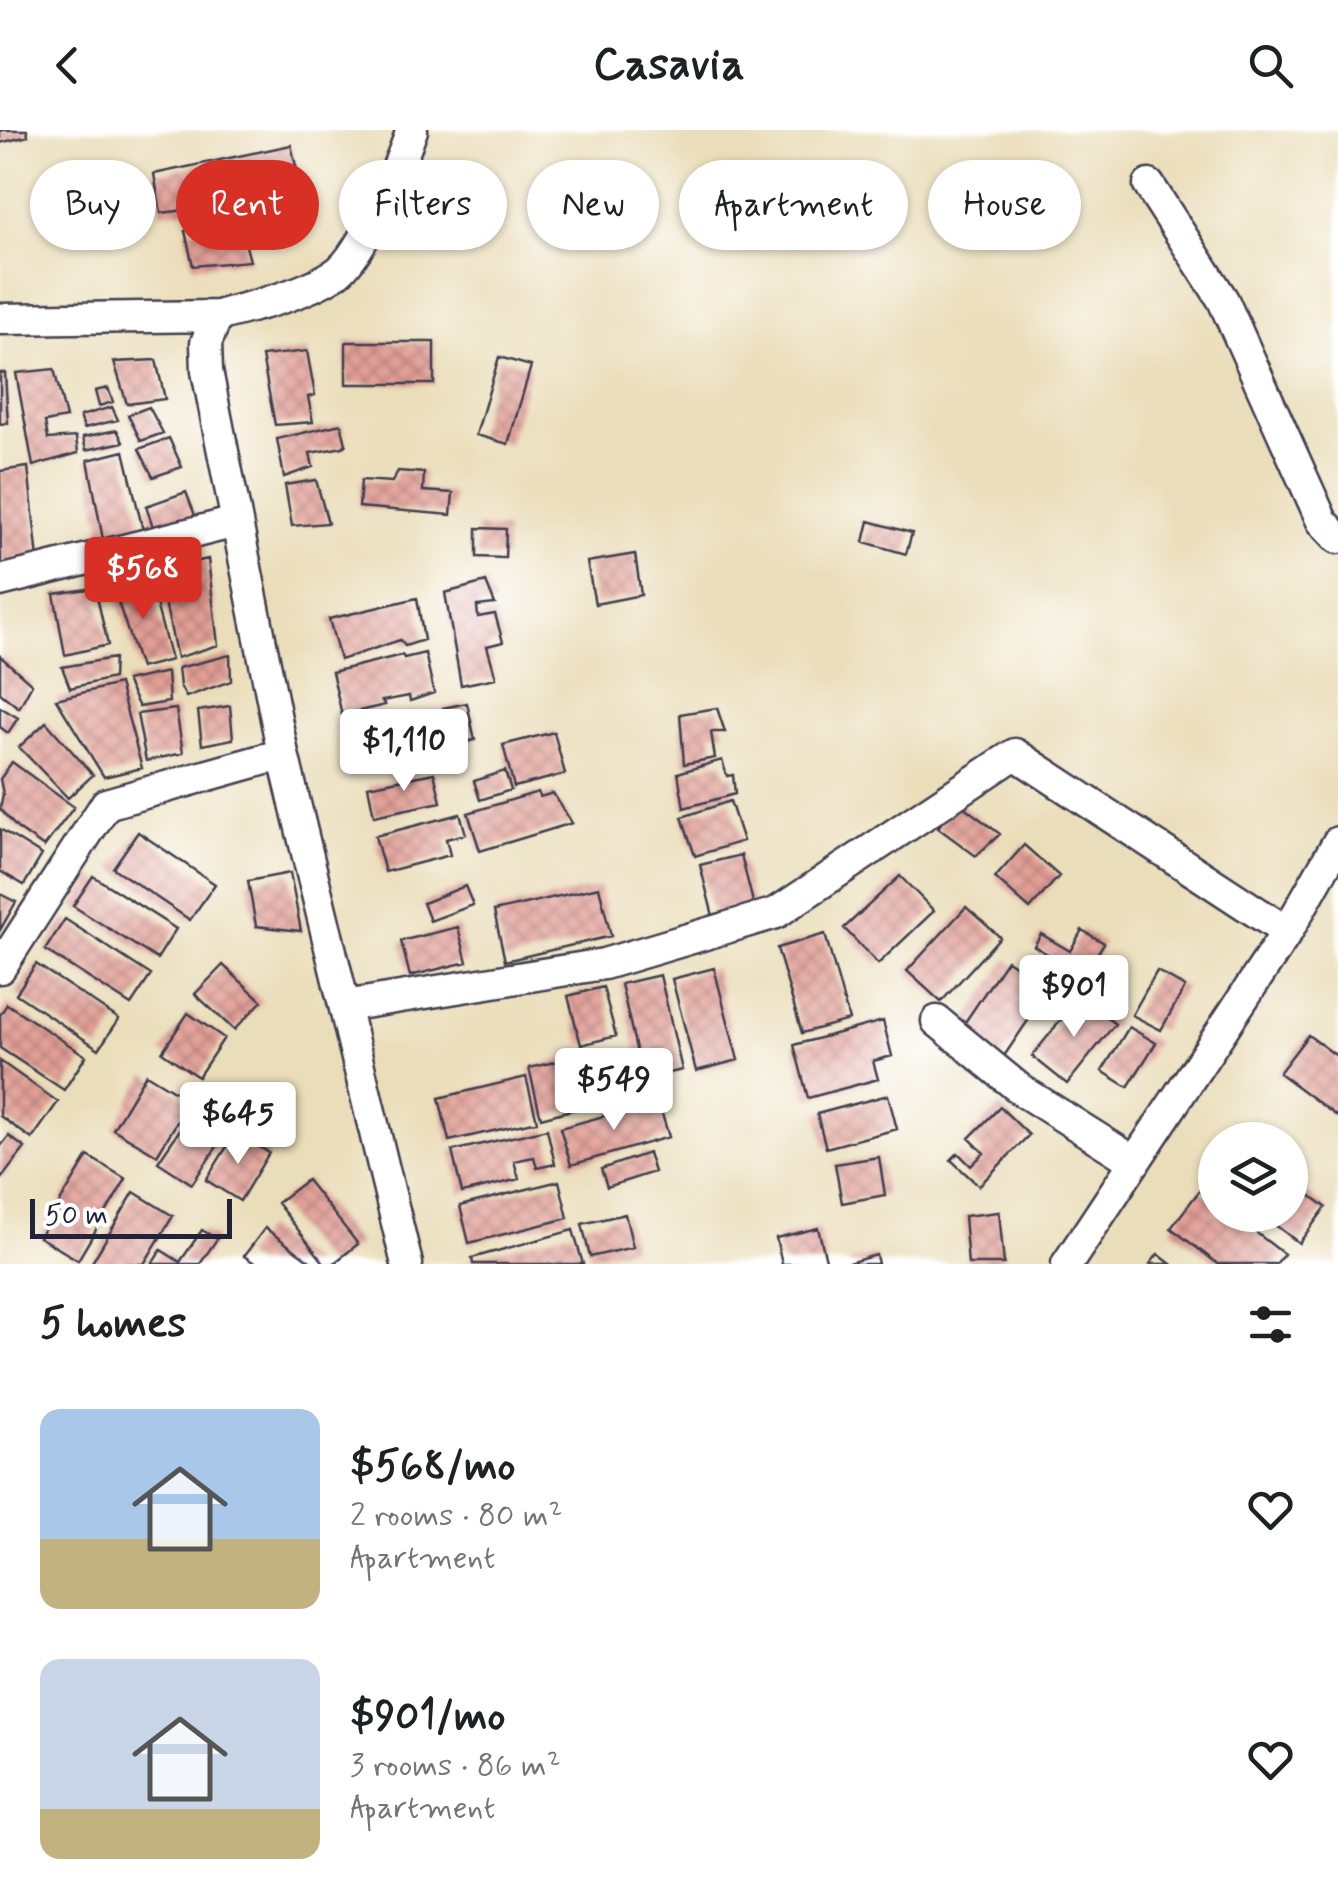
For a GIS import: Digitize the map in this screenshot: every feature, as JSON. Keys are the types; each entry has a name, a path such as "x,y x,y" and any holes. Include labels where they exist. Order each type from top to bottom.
{"street":[{"path":"0,319 217,316 282,299 339,272 398,173 412,130"},
{"path":"1148,185 1222,300 1322,521 1338,538"},
{"path":"217,316 206,343 206,371 283,754 403,1262"},
{"path":"0,581 236,522"},
{"path":"0,968 106,804 283,754"},
{"path":"345,1006 604,964 776,913 1015,754 1287,932"},
{"path":"1067,1264 1287,932 1338,842"},
{"path":"937,1022 1021,1090 1135,1162"}],"building":[{"path":"0,130 27,130 28,136 0,143"},
{"path":"291,145 295,160 220,160"},
{"path":"176,169 176,211 161,213 156,174"},
{"path":"189,250 247,250 250,261 193,266"},
{"path":"346,342 434,342 434,384 346,384"},
{"path":"307,351 315,395 308,397 313,422 275,425 262,356"},
{"path":"499,357 531,366 508,444 476,435"},
{"path":"156,360 165,399 127,404 114,362"},
{"path":"54,369 66,418 45,422 48,439 76,437 78,453 33,466 16,373"},
{"path":"0,373 5,373 8,423 0,424"},
{"path":"108,388 113,402 99,406 95,391"},
{"path":"112,407 118,420 84,428 80,416"},
{"path":"149,407 163,433 141,441 128,415"},
{"path":"341,424 346,444 343,447 310,453 313,467 284,477 277,439"},
{"path":"117,430 123,442 86,450 83,437"},
{"path":"169,438 182,467 153,477 139,449"},
{"path":"124,451 145,539 104,545 88,460"},
{"path":"28,467 38,559 1,565 0,471"},
{"path":"398,471 424,473 423,491 453,493 451,515 359,507 361,480 392,482"},
{"path":"316,480 328,523 292,526 285,485"},
{"path":"186,492 198,523 155,533 146,506"},
{"path":"869,521 912,533 906,554 864,542"},
{"path":"477,528 506,529 505,558 477,557"},
{"path":"635,554 641,595 595,604 587,562"},
{"path":"208,559 218,645 177,658 158,570"},
{"path":"149,577 171,660 140,668 113,587"},
{"path":"486,582 495,604 477,606 478,617 495,614 503,642 487,646 496,678 461,685 445,593"},
{"path":"95,588 108,645 65,655 54,594"},
{"path":"417,598 424,640 405,646 400,640 340,660 329,619"},
{"path":"425,653 434,693 410,701 409,696 382,701 385,705 342,715 332,672"},
{"path":"230,655 231,681 186,697 178,668"},
{"path":"0,656 32,684 19,708 0,693"},
{"path":"114,658 113,678 70,688 62,667"},
{"path":"167,672 169,702 139,707 126,681"},
{"path":"119,684 142,768 104,777 56,699"},
{"path":"467,703 475,740 451,745 443,708"},
{"path":"230,706 233,739 202,745 198,711"},
{"path":"0,707 18,718 8,733 0,727"},
{"path":"717,708 725,732 711,732 715,758 684,764 680,714"},
{"path":"176,709 183,753 146,761 137,714"},
{"path":"427,717 433,759 411,762 405,720"},
{"path":"46,722 93,775 68,798 19,747"},
{"path":"554,732 565,774 514,787 503,745"},
{"path":"722,760 727,776 733,775 735,794 684,808 678,773"},
{"path":"12,762 74,807 44,847 17,828 0,809 0,779"},
{"path":"505,771 511,790 480,800 474,781"},
{"path":"434,773 441,802 374,816 368,786"},
{"path":"538,792 540,797 553,793 572,823 480,851 468,813"},
{"path":"955,800 1000,834 976,856 938,828"},
{"path":"730,801 743,841 695,856 682,817"},
{"path":"460,814 466,834 446,839 450,855 385,872 375,836"},
{"path":"0,829 42,855 24,885 0,871"},
{"path":"138,832 215,884 190,920 113,868"},
{"path":"1024,845 1059,876 1030,909 995,878"},
{"path":"741,855 754,906 713,916 700,865"},
{"path":"290,873 301,931 256,926 248,881"},
{"path":"93,876 176,929 157,959 73,906"},
{"path":"900,876 934,911 878,964 844,928"},
{"path":"465,886 473,905 430,921 423,903"},
{"path":"599,887 611,936 505,961 494,911"},
{"path":"0,894 16,902 0,930"},
{"path":"966,907 1000,937 941,1002 907,971"},
{"path":"65,919 151,975 131,1005 45,950"},
{"path":"458,927 467,962 410,976 401,941"},
{"path":"1082,930 1104,943 1084,976 1034,946 1041,934 1070,951"},
{"path":"825,934 849,1020 802,1033 777,948"},
{"path":"1007,960 1050,988 1000,1062 957,1034"},
{"path":"36,964 119,1019 99,1049 16,994"},
{"path":"223,965 262,1001 234,1030 195,994"},
{"path":"714,968 738,1060 696,1071 672,979"},
{"path":"1157,971 1185,987 1161,1030 1132,1015"},
{"path":"660,975 682,1070 643,1079 621,984"},
{"path":"603,987 616,1036 581,1045 568,996"},
{"path":"1080,996 1115,1024 1067,1084 1032,1056"},
{"path":"7,1004 86,1056 64,1090 0,1048 0,1015"},
{"path":"188,1013 224,1038 198,1077 162,1052"},
{"path":"883,1021 892,1056 873,1061 878,1079 808,1098 794,1045"},
{"path":"1129,1027 1156,1043 1128,1087 1102,1071"},
{"path":"1308,1035 1338,1057 1338,1117 1279,1073"},
{"path":"601,1051 610,1088 573,1098 575,1109 541,1118 529,1068"},
{"path":"0,1061 58,1102 32,1139 0,1116"},
{"path":"146,1074 190,1101 157,1155 113,1129"},
{"path":"526,1077 537,1121 449,1141 439,1098"},
{"path":"888,1095 897,1129 826,1148 817,1114"},
{"path":"658,1101 669,1137 571,1165 560,1128"},
{"path":"196,1106 229,1128 192,1184 158,1162"},
{"path":"1000,1107 1029,1135 979,1186 951,1160 958,1153 971,1166 984,1153 969,1138"},
{"path":"547,1129 555,1164 537,1168 534,1157 514,1161 519,1179 462,1193 452,1151"},
{"path":"236,1132 269,1153 240,1201 206,1180"},
{"path":"9,1136 25,1148 0,1180 0,1147"},
{"path":"648,1153 654,1172 607,1187 601,1169"},
{"path":"88,1156 126,1179 78,1260 39,1237"},
{"path":"879,1157 885,1195 842,1203 835,1164"},
{"path":"307,1180 358,1244 333,1264 325,1264 277,1203"},
{"path":"559,1181 568,1218 469,1243 460,1206"},
{"path":"134,1192 173,1216 144,1264 91,1264"},
{"path":"1198,1193 1198,1232 1255,1232 1284,1254 1276,1264 1218,1264 1171,1228"},
{"path":"1308,1194 1326,1207 1308,1231"},
{"path":"999,1212 1004,1264 968,1264 964,1216"},
{"path":"625,1214 633,1247 590,1257 582,1224"},
{"path":"265,1228 314,1264 256,1264 244,1256"},
{"path":"818,1228 827,1264 782,1264 776,1238"},
{"path":"202,1230 217,1239 200,1264 152,1264 161,1250 180,1262"},
{"path":"573,1230 583,1264 473,1264 472,1258"},
{"path":"1284,1232 1307,1232 1299,1243"},
{"path":"1158,1254 1171,1264 1150,1264"},
{"path":"876,1255 878,1264 848,1264 848,1263"}]}
